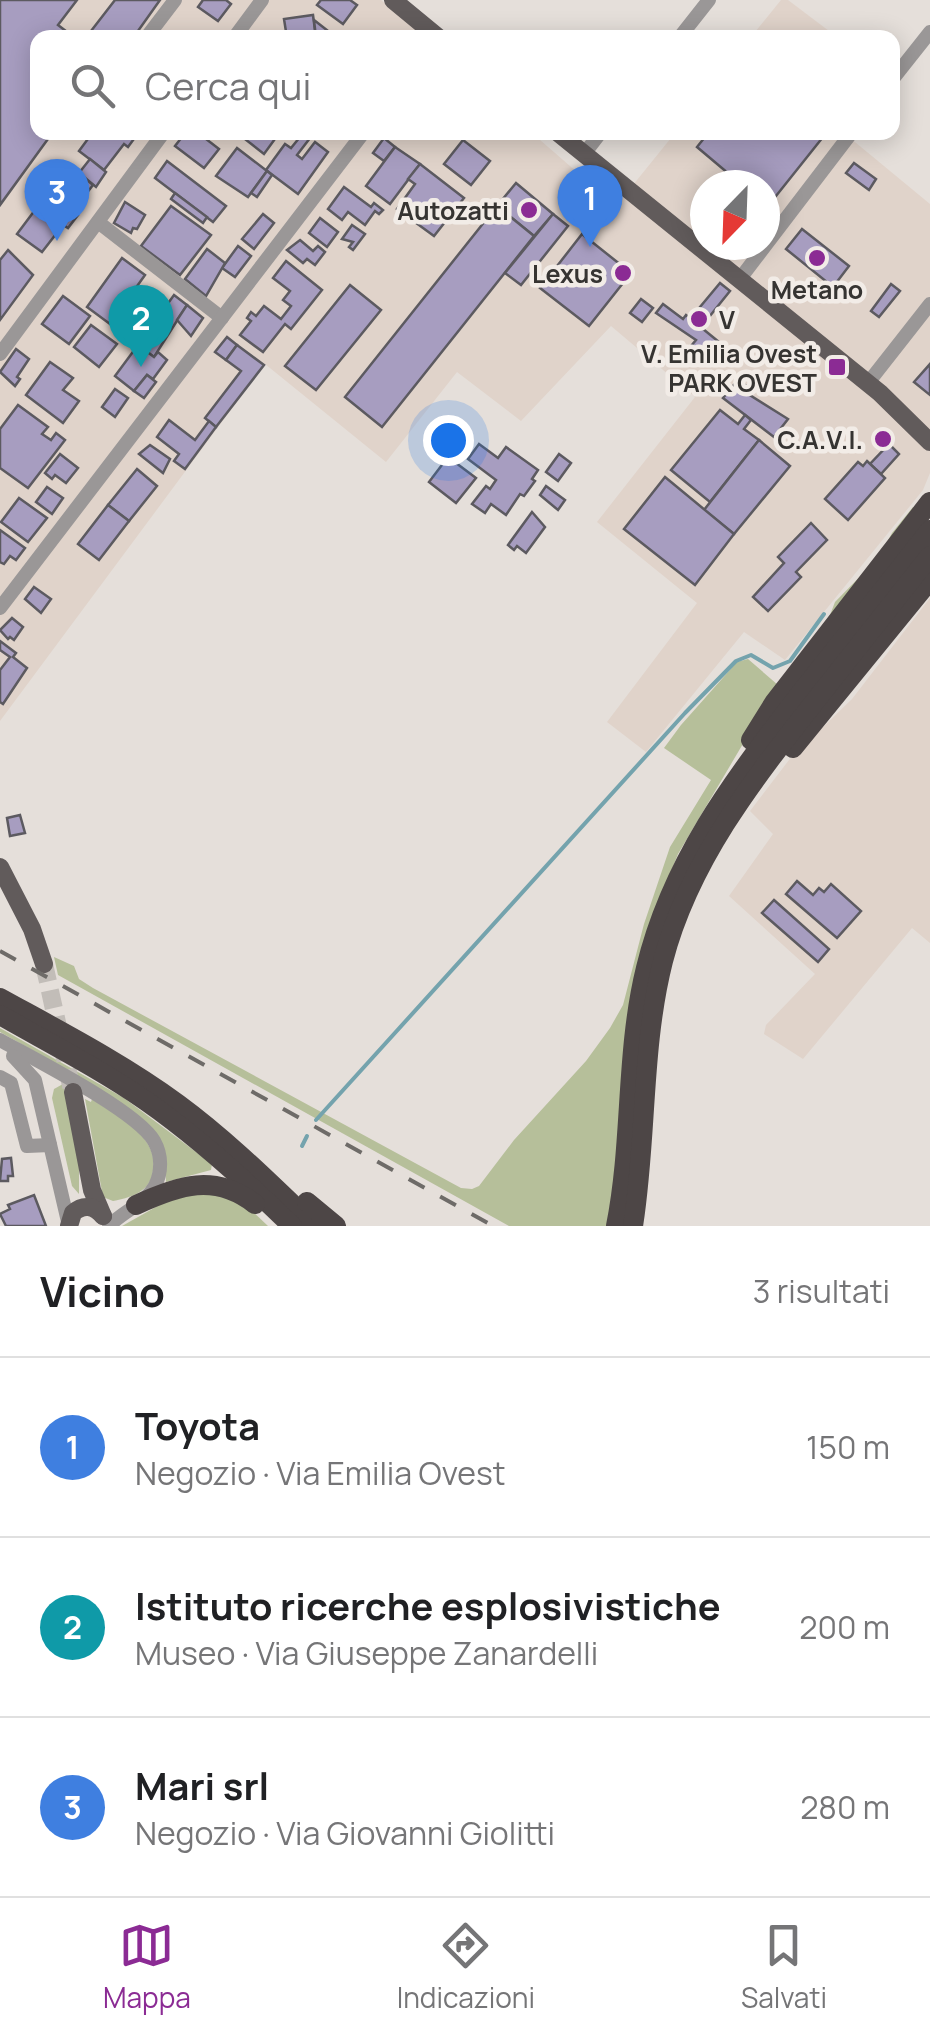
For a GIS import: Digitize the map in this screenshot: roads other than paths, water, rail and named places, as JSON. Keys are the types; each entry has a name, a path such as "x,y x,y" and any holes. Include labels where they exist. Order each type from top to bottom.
{"highway":[{"path":"616,1226 640,996 653,941 693,833 764,718 930,502"},
{"path":"676,879 734,782 930,530"},
{"path":"633,1226 653,1009 680,908 705,856 747,790 930,556"},
{"path":"680,908 752,794 816,724 930,580"},
{"path":"0,998 142,1079 270,1172 336,1226"},
{"path":"0,1016 105,1074 164,1114 220,1159 292,1226"},
{"path":"227,1143 315,1226"},
{"path":"136,1205 178,1187 212,1184 242,1194 280,1226"}],"main road":[{"path":"392,0 429,30"},
{"path":"566,140 874,388 930,427"},
{"path":"874,388 930,442"},
{"path":"0,866 32,929 44,964"},
{"path":"71,1085 93,1194 106,1223"},
{"path":"71,1221 84,1196 88,1167"},
{"path":"71,1221 91,1206 106,1223"}],"street":[{"path":"152,30 175,0"},
{"path":"240,30 262,0"},
{"path":"685,30 709,0"},
{"path":"900,70 930,32"},
{"path":"0,354 158,140"},
{"path":"0,608 358,140"},
{"path":"584,154 595,140"},
{"path":"739,280 846,140"},
{"path":"98,222 222,318"},
{"path":"874,388 888,357 929,306"},
{"path":"0,1044 132,1119 154,1141 160,1158 158,1176 148,1195 106,1223"},
{"path":"0,1044 35,1080 71,1221"},
{"path":"0,1076 11,1083 27,1146 50,1145"},
{"path":"55,1167 47,1092 57,1079 71,1085"}],"waterway":[{"path":"316,1120 736,661 751,655 773,668 790,661 824,614"},
{"path":"302,1146 307,1136"}],"tunnel":[{"path":"44,964 72,1090"}],"railway":[{"path":"0,951 493,1226"}],"place":[{"name":"Autozatti","path":"529,210"},
{"name":"Mari srl","path":"57,241"},
{"name":"Toyota","path":"590,247"},
{"name":"Metano","path":"817,258"},
{"name":"Lexus","path":"623,273"},
{"name":"V","path":"699,319"},
{"name":"Istituto ricerche esplosivistiche","path":"141,367"},
{"name":"V. Emilia Ovest PARK OVEST","path":"837,367"},
{"name":"C.A.V.I.","path":"883,439"}]}
